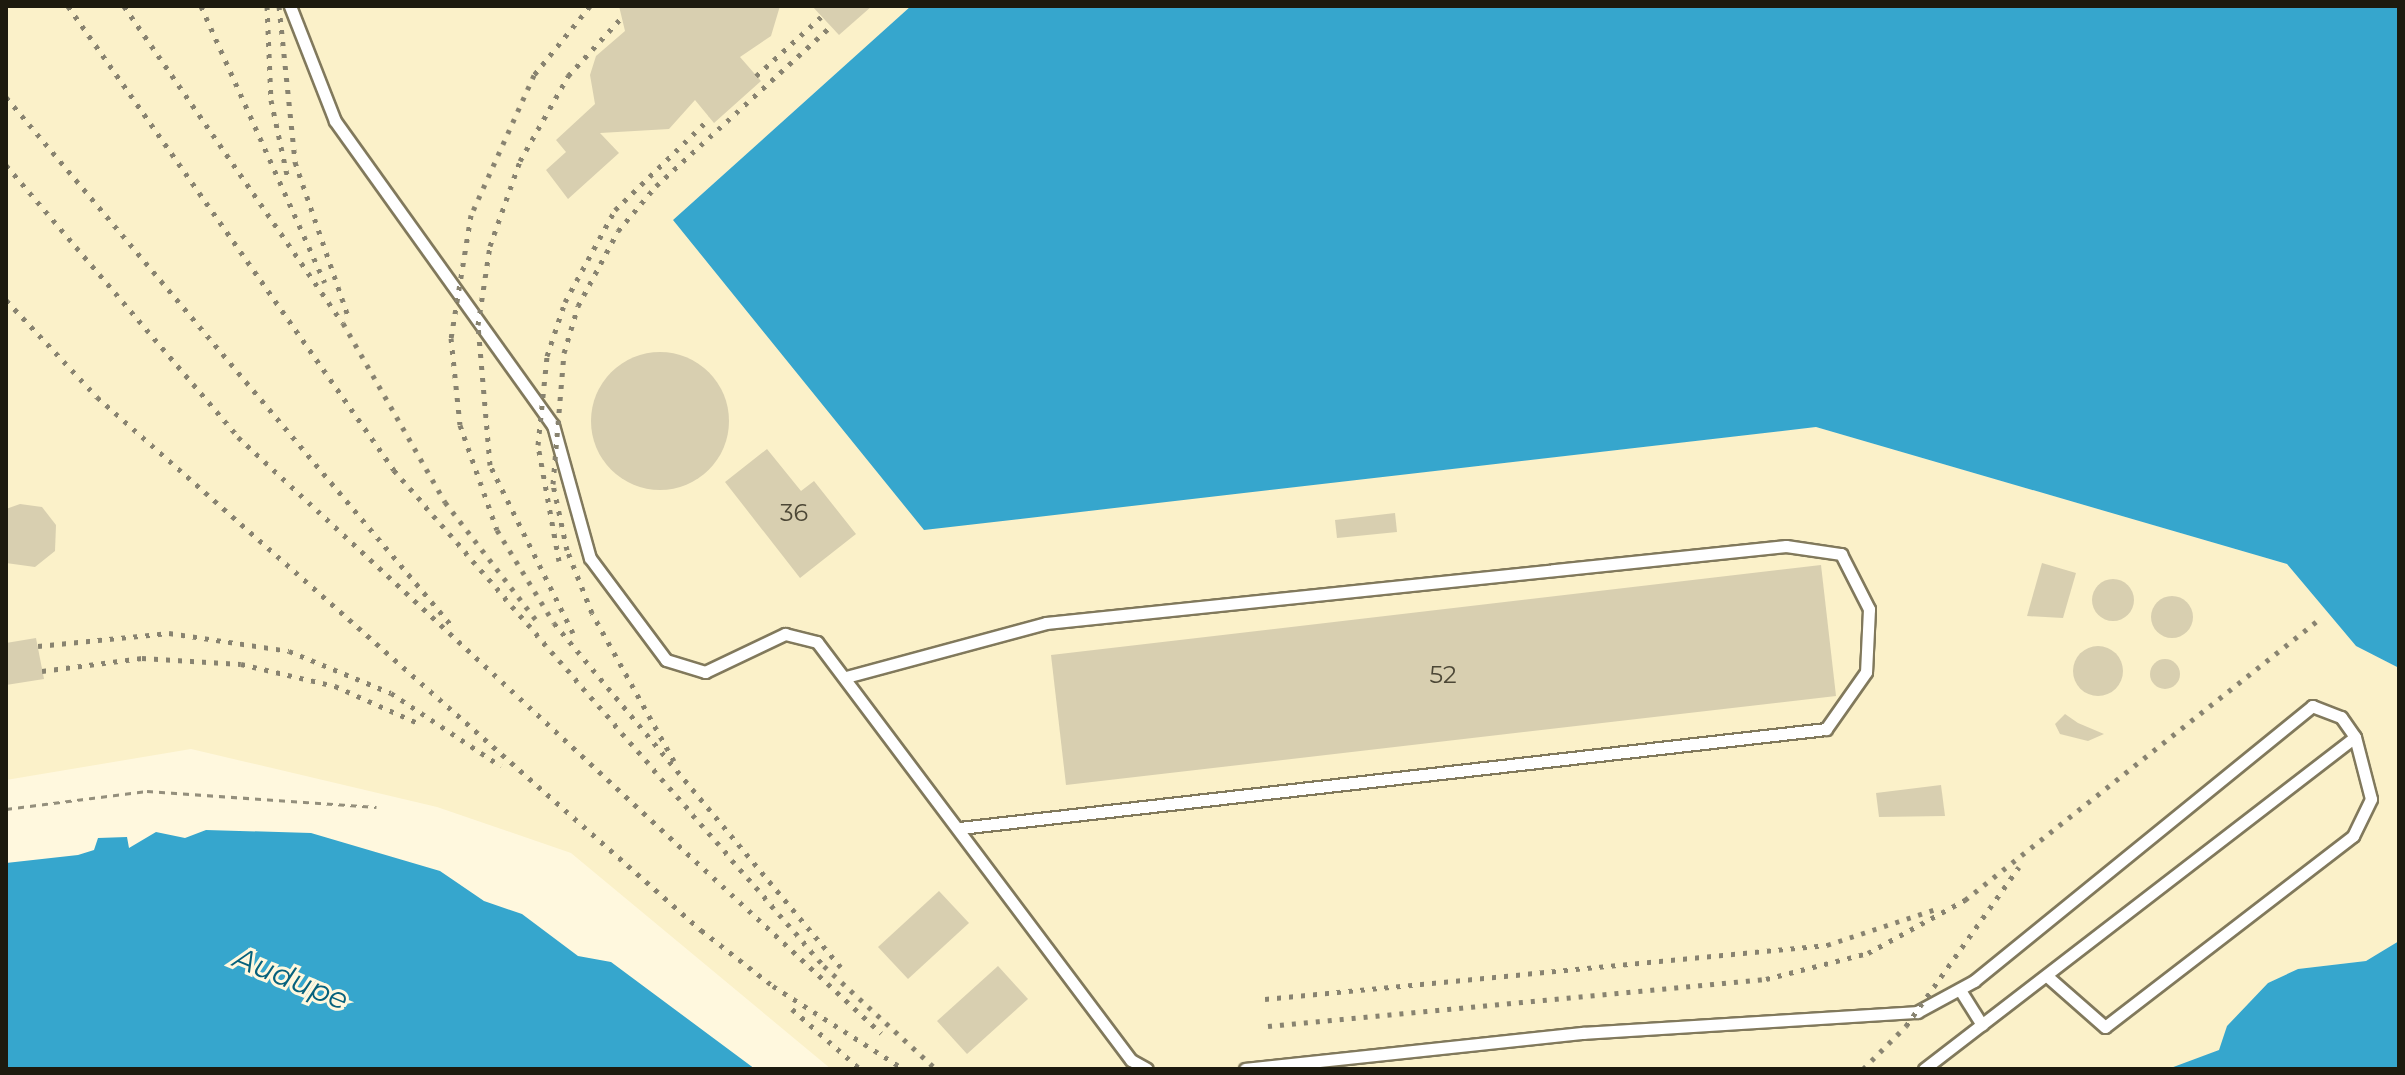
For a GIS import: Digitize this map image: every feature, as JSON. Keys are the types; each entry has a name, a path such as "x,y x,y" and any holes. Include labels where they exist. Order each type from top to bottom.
{"lane":[{"path":"290,6 335,121 553,425 590,558 666,660 705,672 785,634 817,642 960,828 1131,1060 1147,1069"},
{"path":"846,677 1046,623 1786,546 1841,554 1869,609 1866,672 1826,729 960,828"},
{"path":"1245,1069 1569,1034 1917,1012 1960,990 2312,706 2341,717 2355,737 2371,799 2353,836 2105,1027 2048,977"},
{"path":"1924,1069 2048,977 2355,737"},
{"path":"1960,990 1982,1025"}],"path":[{"path":"6,809 147,791 376,807"}],"shaded area":[{"path":"6,6 911,6 673,220 1231,494 1816,427 2287,564 2356,646 2399,668 2399,941 2366,961 2298,969 2268,983 2227,1026 2220,1050 2168,1069 831,1069 571,853 437,807 191,749 6,780"}],"water":[{"path":"911,6 2399,6 2399,668 2356,646 2287,564 1816,427 924,530 673,220"},
{"name":"Audupe","path":"206,830 311,833 440,871 484,901 522,914 578,956 611,962 755,1069 6,1069 6,863 78,855 94,850 98,838 127,837 129,848 156,832 185,838"},
{"path":"2399,941 2399,1069 2168,1069 2219,1050 2227,1026 2268,983 2298,969 2366,961"}],"building":[{"path":"619,6 780,6 771,36 740,57 761,81 714,123 695,100 669,129 600,133 619,153 568,199 546,170 566,152 556,140 595,104 590,75 596,56 625,31"},
{"path":"812,6 872,6 839,35"},
{"path":"660,352 687,357 709,372 724,394 729,421 724,448 709,470 687,485 660,490 633,485 611,470 596,448 591,421 596,394 611,372 633,357"},
{"path":"767,449 801,491 814,481 856,534 800,578 725,482"},
{"path":"20,504 42,507 56,525 55,551 35,567 6,563 6,509"},
{"path":"1395,513 1397,532 1337,538 1335,520"},
{"path":"2042,563 2076,573 2063,618 2027,616"},
{"path":"1821,565 1836,696 1066,785 1051,655"},
{"path":"2113,579 2128,585 2134,600 2128,615 2113,621 2098,615 2092,600 2098,585"},
{"path":"2172,596 2187,602 2193,617 2187,632 2172,638 2157,632 2151,617 2157,602"},
{"path":"36,638 44,679 6,685 6,643"},
{"path":"2098,646 2116,653 2123,671 2116,689 2098,696 2080,689 2073,671 2080,653"},
{"path":"2165,659 2176,663 2180,674 2176,685 2165,689 2154,685 2150,674 2154,663"},
{"path":"2065,714 2104,734 2088,741 2060,734 2055,724"},
{"path":"1941,785 1945,816 1879,817 1876,793"},
{"path":"939,891 969,923 908,979 878,947"},
{"path":"998,966 1028,999 967,1054 937,1021"}],"railway":[{"path":"68,6 394,470 824,966 936,1069"},
{"path":"124,6 343,323 445,502 537,621"},
{"path":"201,6 325,283"},
{"path":"267,6 271,100 288,179"},
{"path":"279,6 295,162 349,319"},
{"path":"590,6 534,75 471,215 451,338 460,425 497,530 554,623 841,967"},
{"path":"756,76 822,16"},
{"path":"573,633 490,465 478,325 490,246 520,161 568,76 622,17"},
{"path":"674,761 592,613 567,550 553,484 564,353 578,306 618,231 656,186 831,26"},
{"path":"6,97 452,626"},
{"path":"559,561 538,445 547,356 565,302 615,210 710,118"},
{"path":"6,165 238,437 881,1033"},
{"path":"6,300 97,397 701,930 773,986 904,1069"},
{"path":"1268,1026 1766,979 1868,953 1965,900 2319,619"},
{"path":"38,646 169,633 289,651 391,693 501,766"},
{"path":"42,671 142,658 241,664 335,686 422,725"},
{"path":"1863,1069 1906,1026 2019,867"},
{"path":"1265,999 1827,945 1933,910"},
{"path":"792,1009 860,1069"}]}
